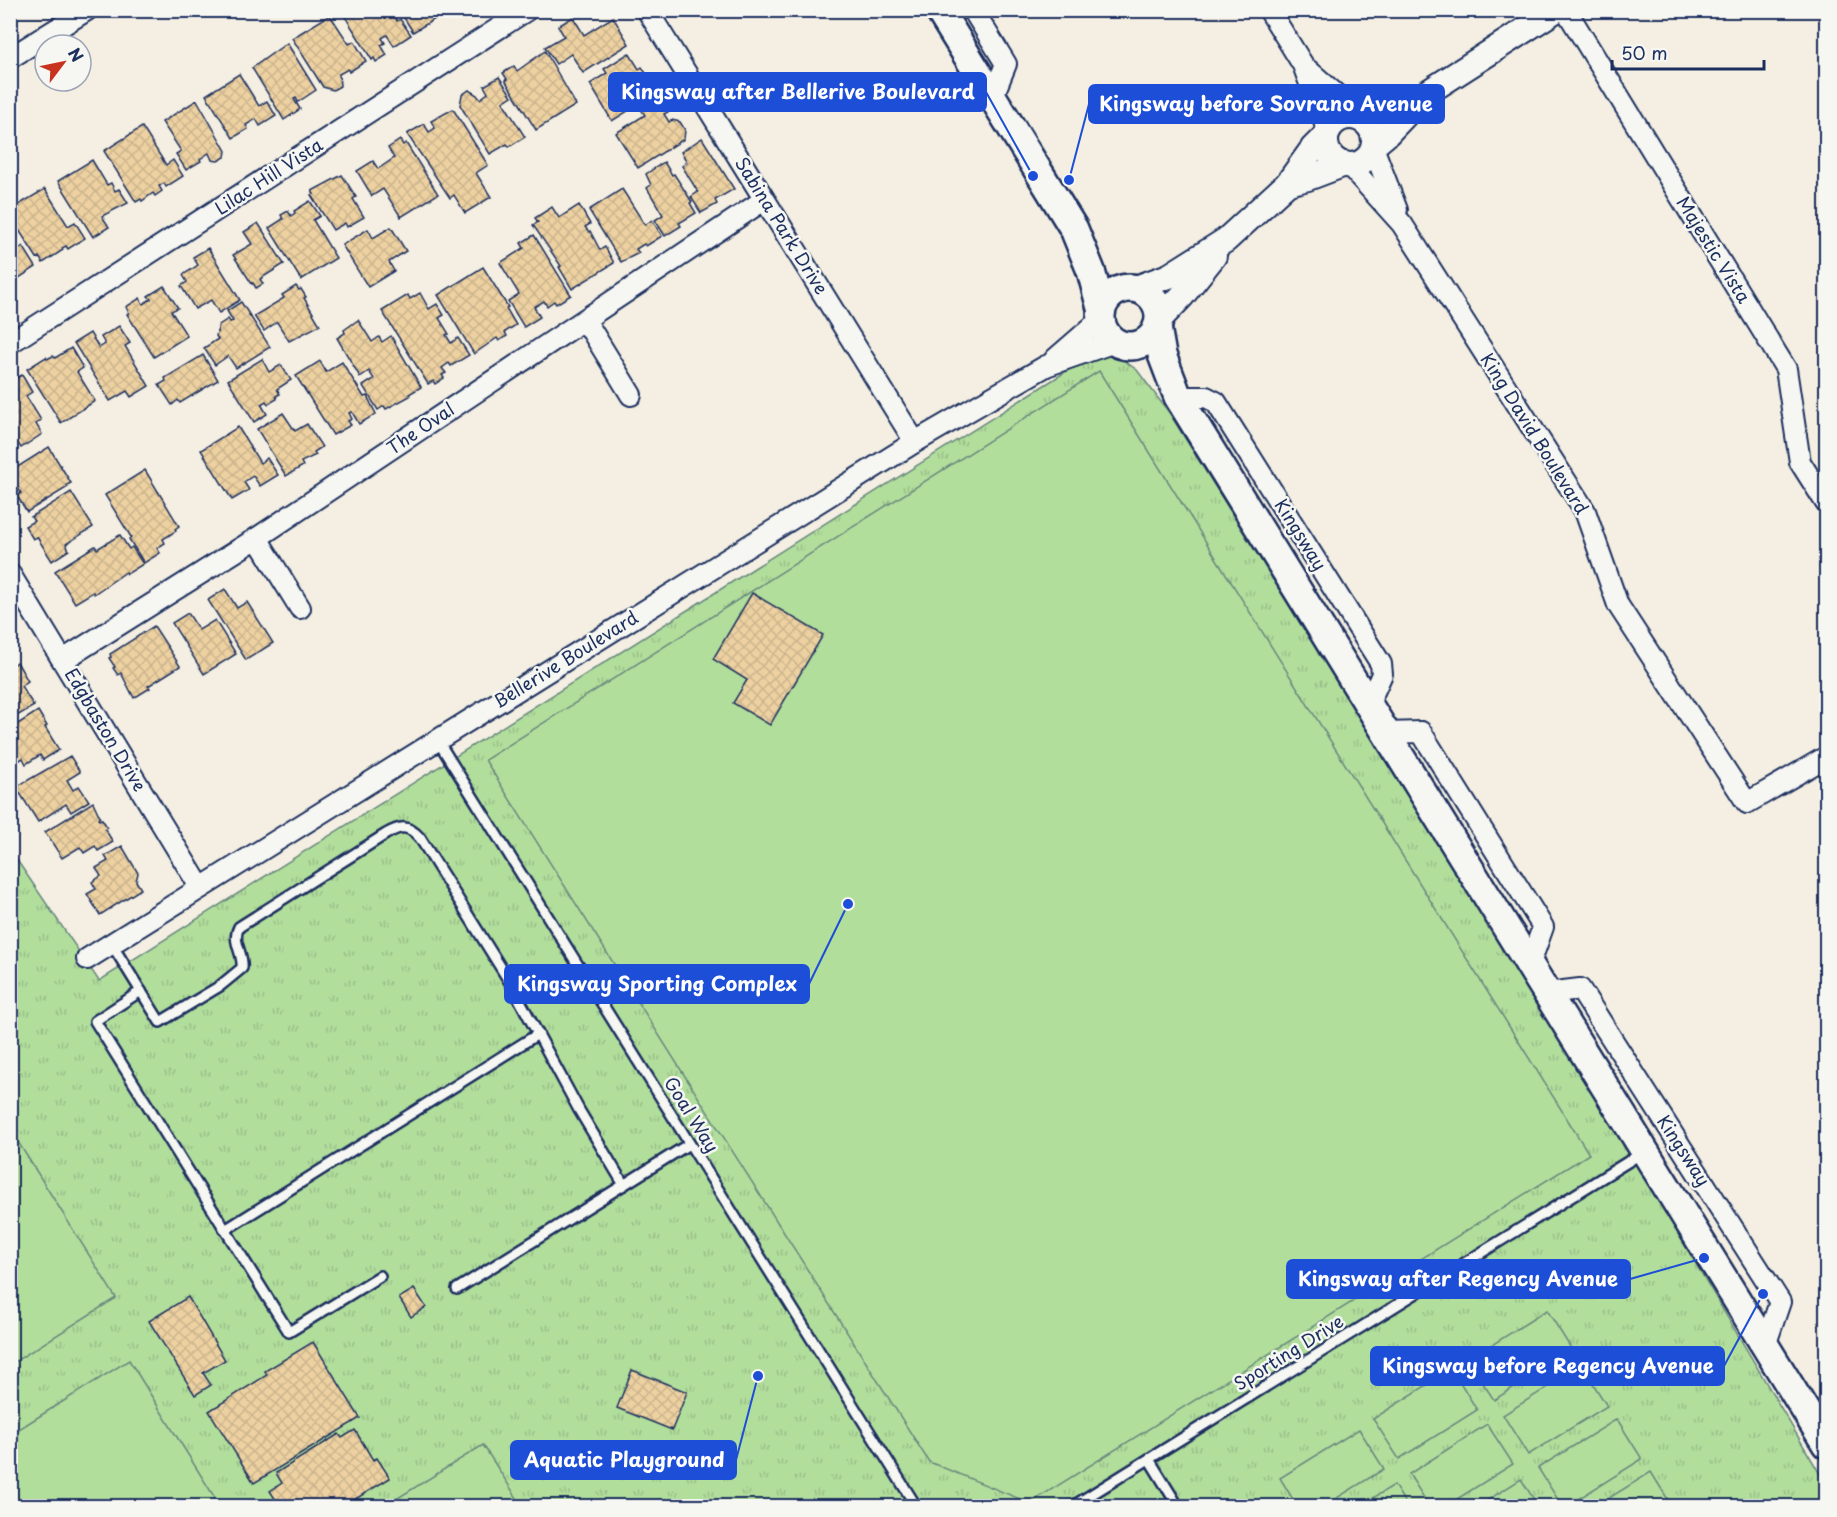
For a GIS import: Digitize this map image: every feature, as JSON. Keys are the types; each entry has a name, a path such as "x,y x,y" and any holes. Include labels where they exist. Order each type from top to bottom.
{"main road":[{"name":"Kingsway","path":"939,10 1074,229 1091,271 1105,333 1176,393"},
{"name":"Kingsway","path":"1074,229 1133,288 1144,291 1156,303 1162,355 1176,393 1827,1444"},
{"path":"1101,314 1109,296 1115,291 1133,288"},
{"path":"1119,344 1143,343 1149,339 1158,323"}],"street":[{"path":"10,58 87,10"},
{"name":"Lilac Hill Vista","path":"10,343 527,10"},
{"name":"Sabina Park Drive","path":"647,10 915,442"},
{"path":"973,10 1006,64 993,96"},
{"path":"1269,10 1303,65 1328,133 1327,146 1330,153 1338,161 1346,164"},
{"path":"1158,323 1226,240 1288,183 1333,124 1341,118 1360,119 1425,94 1556,10"},
{"name":"Majestic Vista","path":"1566,10 1786,369 1800,462 1827,502"},
{"path":"1303,65 1368,124 1374,146"},
{"path":"1288,183 1364,160 1374,146 1425,94"},
{"name":"King David Boulevard","path":"1374,146 1402,224"},
{"name":"King David Boulevard","path":"1346,164 1402,224 1585,512 1618,605 1747,803 1827,757"},
{"name":"The Oval","path":"63,660 257,538 764,200"},
{"path":"1133,288 1169,276 1226,240"},
{"name":"Bellerive Boulevard","path":"1047,366 1101,314"},
{"path":"585,320 631,395"},
{"name":"Bellerive Boulevard","path":"87,959 915,442 1047,366 1119,344"},
{"path":"257,538 300,608"},
{"name":"Edgbaston Drive","path":"10,574 200,887"},
{"name":"Kingsway","path":"1547,993 1580,989 1780,1302 1765,1346"}],"lane":[{"name":"Goal Way","path":"438,741 916,1506"},
{"path":"111,943 160,1022 219,986 242,968 243,959 237,947 235,935 239,927 386,834 397,828 406,827 413,830 511,984 579,1110 624,1185"},
{"path":"141,991 95,1021 289,1332 380,1276"},
{"path":"225,1230 538,1034"},
{"path":"457,1289 689,1144"},
{"name":"Sporting Drive","path":"1073,1506 1645,1152"},
{"path":"1149,1459 1178,1506"}],"green space":[{"path":"1105,347 1137,370 1170,414 1654,1193 1826,1484 1826,1506 11,1506 10,850 99,981"},
{"path":"1099,371 1589,1154 1030,1503 929,1462 485,760"},
{"path":"13,1134 116,1298 11,1364 10,1135"},
{"path":"1547,1310 1572,1350 1494,1400 1468,1360"},
{"path":"129,1360 220,1506 11,1506 11,1434"},
{"path":"1582,1366 1607,1406 1528,1455 1503,1415"},
{"path":"1452,1369 1477,1410 1399,1459 1373,1419"},
{"path":"1617,1419 1642,1459 1567,1506 1562,1506 1538,1468"},
{"path":"1487,1424 1513,1464 1446,1506 1429,1506 1409,1474"},
{"path":"1359,1429 1384,1469 1324,1506 1297,1506 1280,1478"},
{"path":"483,1445 522,1506 385,1506"},
{"path":"1651,1472 1672,1506 1596,1506"},
{"path":"1521,1479 1538,1506 1478,1506"},
{"path":"1394,1485 1407,1506 1360,1506"}],"building":[{"path":"341,10 390,10 397,21 400,19 411,35 394,46 387,35 382,38 385,43 381,45 387,55 376,62 374,58 372,60"},
{"path":"399,10 452,10 441,17 439,13 433,16 435,19 413,32"},
{"path":"330,15 349,44 354,41 366,61 349,72 348,69 339,74 340,86 333,90 323,87 292,38"},
{"path":"573,17 584,35 613,17 629,44 583,73 571,54 556,64 545,47 564,36 558,26"},
{"path":"287,43 316,90 298,102 296,98 294,99 300,109 284,120 252,68"},
{"path":"545,51 576,105 536,130 503,73 514,66 517,71"},
{"path":"629,53 639,69 642,67 658,92 612,121 590,84 607,73 604,69"},
{"path":"239,74 259,106 267,101 276,116 260,126 256,119 246,125 248,129 233,138 206,95"},
{"path":"499,77 512,96 503,102 525,137 509,147 507,144 490,154 460,105 462,95 469,90 480,99 488,93 484,86"},
{"path":"658,96 668,112 664,114 669,122 672,120 680,122 685,130 684,139 638,168 616,133 645,115 640,108"},
{"path":"197,100 226,151 225,157 218,161 212,160 209,153 186,170 176,154 181,151 162,122"},
{"path":"453,109 488,165 476,173 491,197 465,213 454,195 450,198 407,134 424,124 429,132 435,128 431,121"},
{"path":"142,127 166,165 173,160 183,176 166,187 164,183 159,186 162,191 155,196 153,193 142,201 141,199 136,202 104,151"},
{"path":"702,138 734,189 715,200 717,204 701,213 691,197 698,192 682,166 687,162 681,152"},
{"path":"400,140 403,145 406,143 438,194 401,217 383,189 372,196 357,171 373,161 378,169 394,158 388,148"},
{"path":"92,160 107,185 111,183 115,191 119,189 128,203 102,216 109,227 93,237 58,181"},
{"path":"664,162 692,202 690,203 696,213 679,223 681,226 665,236 655,220 663,215 647,188 651,185 646,174"},
{"path":"342,175 356,197 353,199 364,217 347,227 345,223 333,230 311,195 314,194 312,191"},
{"path":"45,189 68,226 75,222 85,238 68,249 66,246 62,248 63,250 43,263 39,257 37,258 10,216 10,210"},
{"path":"622,189 645,225 652,220 662,236 636,249 639,253 621,262 589,210"},
{"path":"310,201 320,216 313,220 336,258 301,280 269,228 283,219 281,215 288,211 291,216 295,213 294,211"},
{"path":"579,205 590,224 585,227 590,231 600,250 605,247 614,263 572,289 559,267 561,266 533,225 538,222 535,218 552,207 559,218"},
{"path":"258,223 284,264 260,279 263,284 256,288 233,255 252,244 244,232"},
{"path":"10,226 18,239 14,241 19,249 23,246 36,267 16,280 15,278 10,281"},
{"path":"391,227 406,251 389,262 394,271 368,287 342,245 368,229 373,238"},
{"path":"534,235 571,295 556,304 554,301 547,306 544,301 534,307 540,317 524,327 508,301 519,294 500,263 524,248 521,243"},
{"path":"208,248 240,300 219,313 211,300 195,309 181,286 187,282 183,275 198,265 193,257"},
{"path":"483,267 508,307 506,308 516,325 505,332 507,336 499,341 497,338 474,354 438,295"},
{"path":"164,286 178,308 171,311 187,336 154,357 127,314 129,313 126,307 140,298 143,304 151,299 148,296"},
{"path":"296,286 306,297 304,298 320,325 289,341 277,322 264,331 254,316 284,298 282,295"},
{"path":"420,293 429,309 437,304 444,315 439,318 449,334 446,335 451,343 458,338 469,355 451,366 449,363 442,368 446,373 442,375 444,378 435,384 433,381 428,384 382,311 408,295 410,299"},
{"path":"241,302 270,347 236,368 228,356 215,365 204,348 218,339 216,336 219,325 228,319 230,322 233,321 227,311"},
{"path":"358,320 372,342 379,337 382,342 391,336 421,387 386,409 384,406 378,410 363,386 374,379 369,371 360,377 337,338"},
{"path":"119,326 130,343 125,346 149,386 131,397 127,391 110,401 74,343 90,333 99,348 105,344 101,337"},
{"path":"71,348 83,368 77,372 95,401 61,423 27,369 46,357 47,359 53,356 55,358"},
{"path":"203,355 218,380 180,403 178,400 172,405 159,385 166,381 165,378"},
{"path":"262,359 269,372 281,365 291,380 277,389 280,394 276,396 277,399 268,404 266,401 261,404 267,414 254,422 228,380"},
{"path":"320,361 326,372 342,362 364,397 367,396 376,414 359,424 352,412 349,413 352,419 348,421 351,425 333,435 296,376"},
{"path":"22,375 32,392 26,396 41,420 36,424 42,434 21,448 10,432 10,381"},
{"path":"283,413 295,431 307,424 322,447 314,452 316,455 301,462 303,466 286,476 257,429"},
{"path":"238,427 260,463 267,458 278,475 260,486 253,476 244,482 249,490 232,500 201,450"},
{"path":"49,447 71,483 27,512 17,496 21,493 15,483 10,486 10,466 13,470"},
{"path":"145,470 179,526 175,529 176,531 163,539 165,543 157,548 160,553 144,563 105,495"},
{"path":"71,492 93,527 66,544 69,550 52,561 37,537 33,539 25,526 34,521 31,517"},
{"path":"120,535 129,549 132,547 143,564 75,603 55,571 95,546 97,549"},
{"path":"225,589 237,608 247,602 273,643 246,660 208,600"},
{"path":"752,593 823,635 770,725 733,703 747,680 713,659"},
{"path":"188,613 199,630 215,620 236,654 204,674 172,623"},
{"path":"154,626 180,666 148,686 150,688 134,698 121,673 118,675 113,668 115,667 109,658 110,654"},
{"path":"17,662 28,681 21,686 34,706 10,720 10,666"},
{"path":"38,711 59,750 43,760 40,755 26,764 23,758 15,763 10,756 10,729"},
{"path":"70,756 80,772 67,780 73,790 79,786 89,801 71,812 66,804 38,822 16,787"},
{"path":"93,802 100,817 98,819 102,819 113,842 98,851 95,846 84,853 80,847 62,858 45,832"},
{"path":"122,846 138,873 136,881 141,889 100,915 87,894 96,889 92,882 101,876 96,868 108,861 105,856"},
{"path":"414,1289 426,1307 411,1317 399,1298"},
{"path":"188,1297 225,1360 203,1373 211,1385 195,1395 149,1321"},
{"path":"313,1342 360,1418 254,1483 209,1411 267,1375 265,1371"},
{"path":"632,1370 687,1392 672,1430 617,1408"},
{"path":"355,1430 373,1460 377,1458 390,1478 344,1506 280,1506 270,1491 282,1483 276,1473 339,1434 342,1438"}],"place":[{"name":"Kingsway after Bellerive Boulevard","path":"1033,176"},
{"name":"Kingsway before Sovrano Avenue","path":"1069,180"},
{"name":"Kingsway Sporting Complex","path":"848,904"},
{"name":"Kingsway after Regency Avenue","path":"1704,1258"},
{"name":"Kingsway before Regency Avenue","path":"1763,1294"},
{"name":"Aquatic Playground","path":"758,1376"}]}
